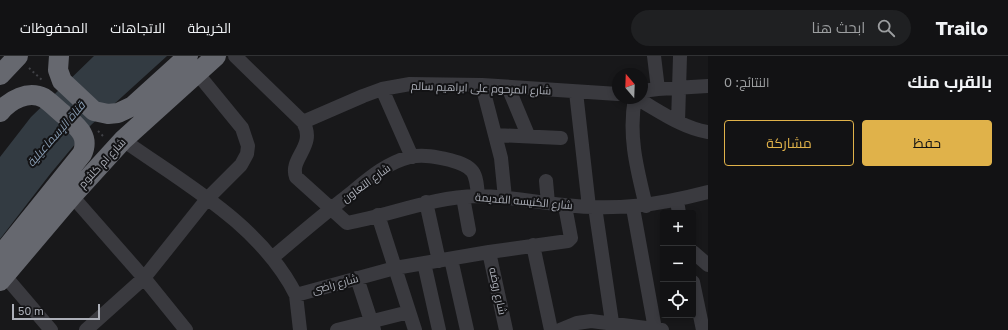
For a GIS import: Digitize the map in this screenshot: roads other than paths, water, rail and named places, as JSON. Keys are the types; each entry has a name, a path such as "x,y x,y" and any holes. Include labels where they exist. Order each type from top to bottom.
{"highway":[{"path":"0,75 17,56"},
{"path":"59,56 58,70 62,81 94,111 108,114 118,113 133,106 188,56"},
{"name":"شارع ام كلثوم","path":"2,279 116,141 216,56"},
{"path":"0,112 9,103 23,96 36,95 44,98 81,130 85,140 84,149 0,256"}],"street":[{"path":"235,56 303,122"},
{"path":"654,56 658,88"},
{"path":"678,122 680,56"},
{"path":"86,330 144,278 208,199 241,165 247,154 248,146 242,128 197,73"},
{"name":"شارع المرحوم على ابراهيم سالم","path":"303,122 382,89 425,84 482,85 612,94"},
{"path":"482,85 504,171 505,198"},
{"path":"648,90 658,88 708,86"},
{"path":"508,87 528,136"},
{"path":"382,89 412,157"},
{"path":"576,92 592,207 612,322"},
{"path":"560,330 579,327 591,321 612,322 628,327 659,329 639,207 632,123 635,104"},
{"path":"646,104 678,122 698,130 708,132"},
{"name":"شارع الكنيسه القديمة","path":"303,122 307,131 307,142 295,168 295,174 298,180 347,223 426,202 463,197 478,196 505,198 566,206 678,207 708,192"},
{"path":"495,135 561,138"},
{"path":"116,141 208,199 246,231 273,257 296,294 300,330"},
{"name":"شارع التعاون","path":"273,257 331,208 378,172 400,160 412,157 442,158 470,169 475,175 478,196"},
{"path":"546,181 548,203"},
{"path":"72,196 144,278 186,330"},
{"path":"463,197 469,230"},
{"path":"426,202 467,330"},
{"name":"شارع راضى","path":"296,294 395,268 534,245 568,242 570,240 566,206"},
{"path":"378,215 416,330"},
{"path":"534,245 551,330"},
{"name":"شارع روضه","path":"489,252 506,330"},
{"path":"696,255 708,265"},
{"path":"424,263 440,330"},
{"path":"357,278 372,326"},
{"path":"2,279 51,330"},
{"path":"696,296 703,330"},
{"path":"337,330 372,326 409,312"}],"water":[{"name":"قناة الإسماعيلية","path":"94,56 167,56 91,125 51,173 0,239 0,157 31,117"}]}
